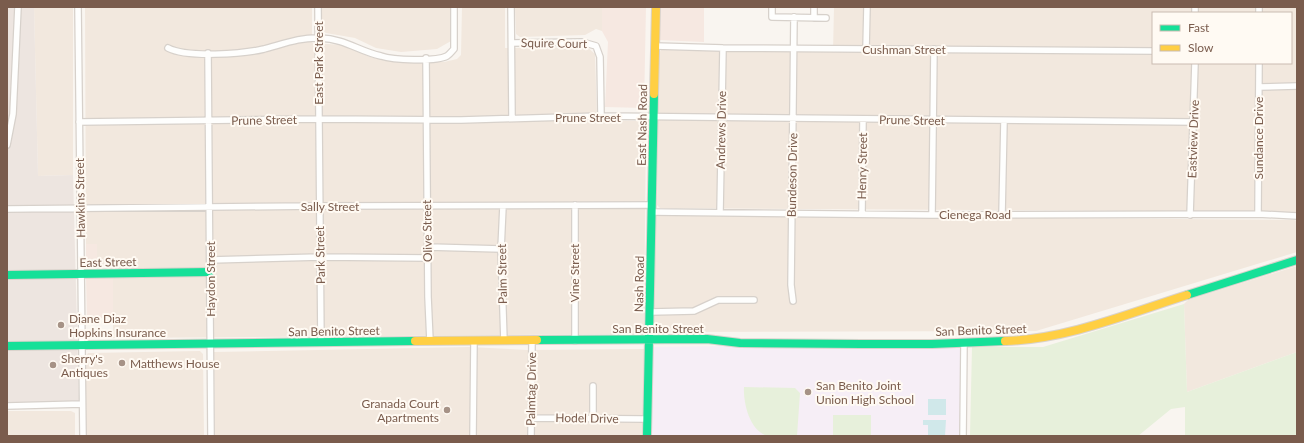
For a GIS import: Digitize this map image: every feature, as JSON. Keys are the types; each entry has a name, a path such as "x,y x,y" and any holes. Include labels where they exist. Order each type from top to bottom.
{"main road":[{"name":"East Nash Road","path":"652,209 656,7"},
{"name":"Nash Road","path":"647,436 651,312 652,209"},
{"name":"San Benito Street","path":"7,346 650,339 708,339 740,343 964,343 1034,340 1069,333 1297,260"},
{"name":"East Street","path":"7,275 210,272"}],"street":[{"path":"7,145 14,114 18,7"},
{"name":"Hawkins Street","path":"78,7 82,436"},
{"name":"East Park Street","path":"318,7 319,119"},
{"path":"168,48 181,53 254,51 293,40 318,38 345,42 380,56 439,58 448,56 454,49 454,7"},
{"path":"511,7 512,118"},
{"path":"772,7 772,17 826,18"},
{"path":"814,7 814,18"},
{"path":"866,49 867,7"},
{"name":"Bundeson Drive","path":"792,301 794,18"},
{"name":"Squire Court","path":"512,43 582,42 594,45 600,57 601,116"},
{"name":"Cushman Street","path":"655,46 723,48 1152,51"},
{"name":"Andrews Drive","path":"720,212 723,48"},
{"path":"932,214 934,49"},
{"name":"Haydon Street","path":"208,53 211,436"},
{"name":"Olive Street","path":"426,58 430,341"},
{"name":"Eastview Drive","path":"1190,215 1195,64"},
{"name":"Sundance Drive","path":"1258,214 1259,64"},
{"path":"1259,87 1297,86"},
{"name":"Prune Street","path":"79,122 319,119 427,120 601,116 654,118 1194,122"},
{"name":"Park Street","path":"319,119 321,343"},
{"name":"Henry Street","path":"862,214 863,119"},
{"path":"1002,214 1004,121"},
{"name":"Sally Street","path":"7,209 503,206 575,204 652,209"},
{"name":"Vine Street","path":"575,204 575,341"},
{"name":"Palm Street","path":"503,206 501,249 504,341"},
{"name":"Cienega Road","path":"652,209 720,212 862,214 1258,214 1297,216"},
{"path":"428,247 501,249"},
{"path":"210,260 320,257 428,258"},
{"path":"651,312 694,311 718,300 754,300"},
{"path":"473,436 474,341"},
{"name":"Palmtag Drive","path":"531,436 532,341"},
{"path":"963,436 964,343"},
{"path":"592,418 593,386"},
{"path":"7,406 82,404"},
{"name":"Hodel Drive","path":"531,418 643,419"}],"shaded area":[{"path":"7,7 34,7 38,176 73,175 79,401 7,404"},
{"path":"34,7 73,7 73,175 38,176"},
{"path":"85,7 312,7 312,43 343,45 370,57 387,61 444,62 457,59 461,55 462,7 505,7 505,48 587,47 595,54 597,120 646,121 644,330 641,334 113,338 113,266 97,266 97,244 86,244"},
{"path":"322,7 451,7 451,41 437,49 401,52 376,48 355,38 326,33 322,30"},
{"path":"515,7 602,7 602,31 596,29 585,35 520,37 516,34"},
{"path":"602,7 646,7 644,108 605,107 608,42 602,31"},
{"path":"658,7 704,7 704,42 658,40"},
{"path":"834,7 1297,7 1297,212 660,208 657,205 659,53 661,50 833,52"},
{"path":"658,215 1294,220 1297,221 1297,252 1036,331 657,332 654,330 655,217"},
{"path":"86,244 97,244 97,266 86,267"},
{"path":"1297,266 1297,352 1187,392 1184,304 1188,300"},
{"path":"86,277 113,277 113,318 87,318"},
{"name":"San Benito Joint Union High School","path":"965,343 963,436 650,436 652,347"},
{"path":"469,347 527,350 644,349 642,436 215,436 214,352"},
{"path":"200,351 203,354 204,436 86,436 86,356 88,353"},
{"path":"7,411 71,411 75,413 75,436 7,436"}],"green space":[{"path":"1184,304 1187,392 1297,352 1297,436 1185,436 1185,407 1171,409 1138,436 970,436 972,347 1043,347"},
{"path":"744,387 795,388 800,393 797,436 768,436 757,429 752,423 746,408"},
{"path":"833,415 871,415 871,436 833,436"}],"water":[{"path":"928,399 946,399 946,415 928,415"},
{"path":"923,420 946,420 945,436 928,436 928,425 923,425"}],"traffic: fast":[{"path":"647,436 654,94"},
{"path":"1187,295 1297,260"},
{"path":"7,275 210,272"},
{"path":"537,340 707,339 740,343 862,344 932,344 1005,341"},
{"path":"7,346 415,341"}],"traffic: slow":[{"path":"654,94 656,7"},
{"path":"1005,341 1052,336 1074,331 1187,295"},
{"path":"415,341 537,340"}],"place":[{"name":"Diane Diaz Hopkins Insurance","path":"61,325"},
{"name":"Matthews House","path":"122,363"},
{"name":"Sherry's Antiques","path":"53,365"},
{"name":"San Benito Joint Union High School","path":"808,392"},
{"name":"Granada Court Apartments","path":"447,410"}]}
